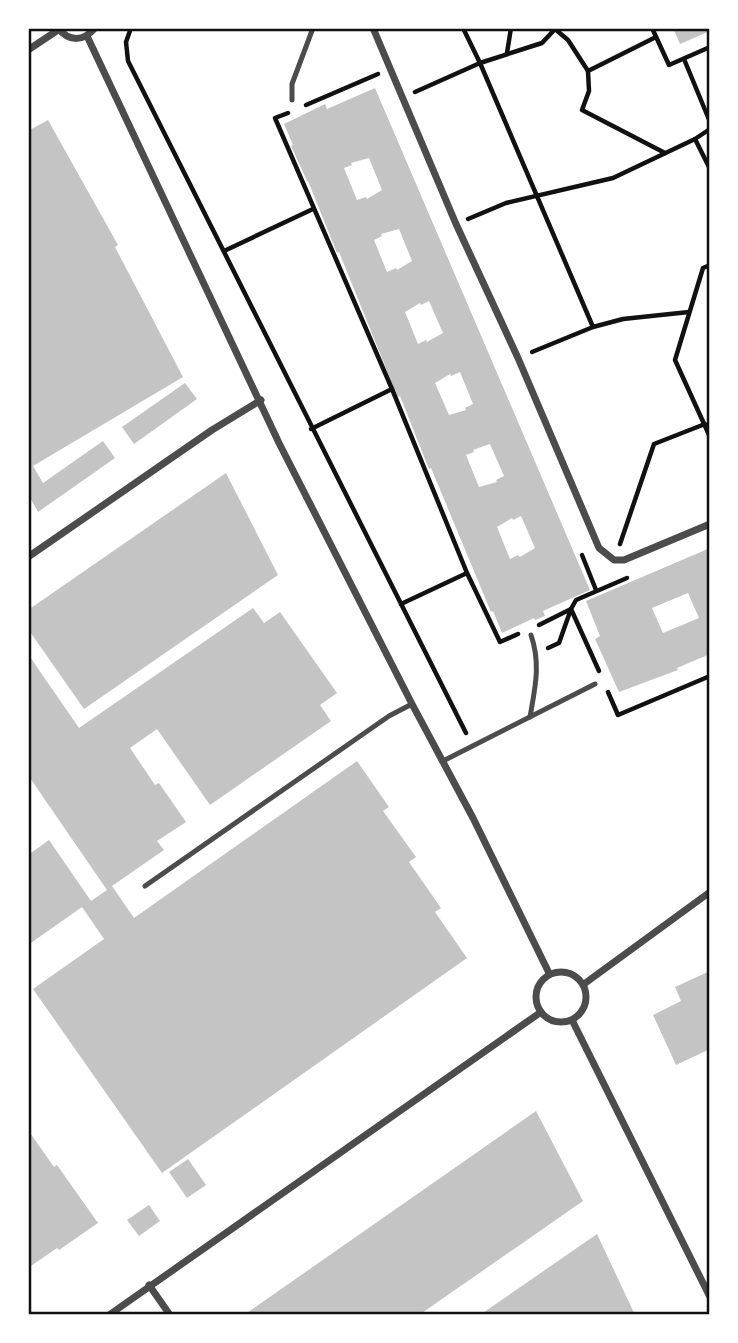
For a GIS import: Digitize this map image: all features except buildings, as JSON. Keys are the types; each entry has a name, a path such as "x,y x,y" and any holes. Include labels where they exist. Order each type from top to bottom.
{"street":[{"path":"28,50 58,29 66,37 77,40 88,36 95,28"},
{"path":"373,28 599,548 614,560 633,557 710,524"},
{"path":"88,36 279,443 550,974"},
{"path":"28,557 212,430 261,400"},
{"path":"584,984 710,892"},
{"path":"562,971 575,974 584,984 587,997 583,1011 572,1020 561,1023 548,1019 541,1012 536,1001 539,983 550,974 562,971"},
{"path":"109,1315 541,1012"},
{"path":"572,1020 710,1297"},
{"path":"149,1286 170,1315"}],"lane":[{"path":"292,100 292,84 313,28"},
{"path":"530,717 537,652 531,635"},
{"path":"443,761 595,684"},
{"path":"145,887 389,716 412,704"}],"path":[{"path":"131,28 127,42 128,61 471,746"},
{"path":"463,28 593,327"},
{"path":"507,53 511,28"},
{"path":"652,28 669,65 710,47"},
{"path":"402,98 480,63 542,43 555,29 568,40 588,71 589,91 582,110 665,153"},
{"path":"588,71 656,37"},
{"path":"684,58 710,122"},
{"path":"382,73 275,118 392,389 467,573 500,642 522,632"},
{"path":"456,224 506,203 613,177 710,130"},
{"path":"695,139 710,169"},
{"path":"224,251 313,209"},
{"path":"710,265 703,268 675,360 710,437"},
{"path":"518,358 593,327 623,319 689,312"},
{"path":"311,429 392,389"},
{"path":"605,587 654,443 705,424"},
{"path":"401,604 467,573"},
{"path":"537,652 559,643 576,600 628,577"},
{"path":"533,627 571,609"},
{"path":"571,609 602,679"},
{"path":"608,691 618,715 710,676"}]}
